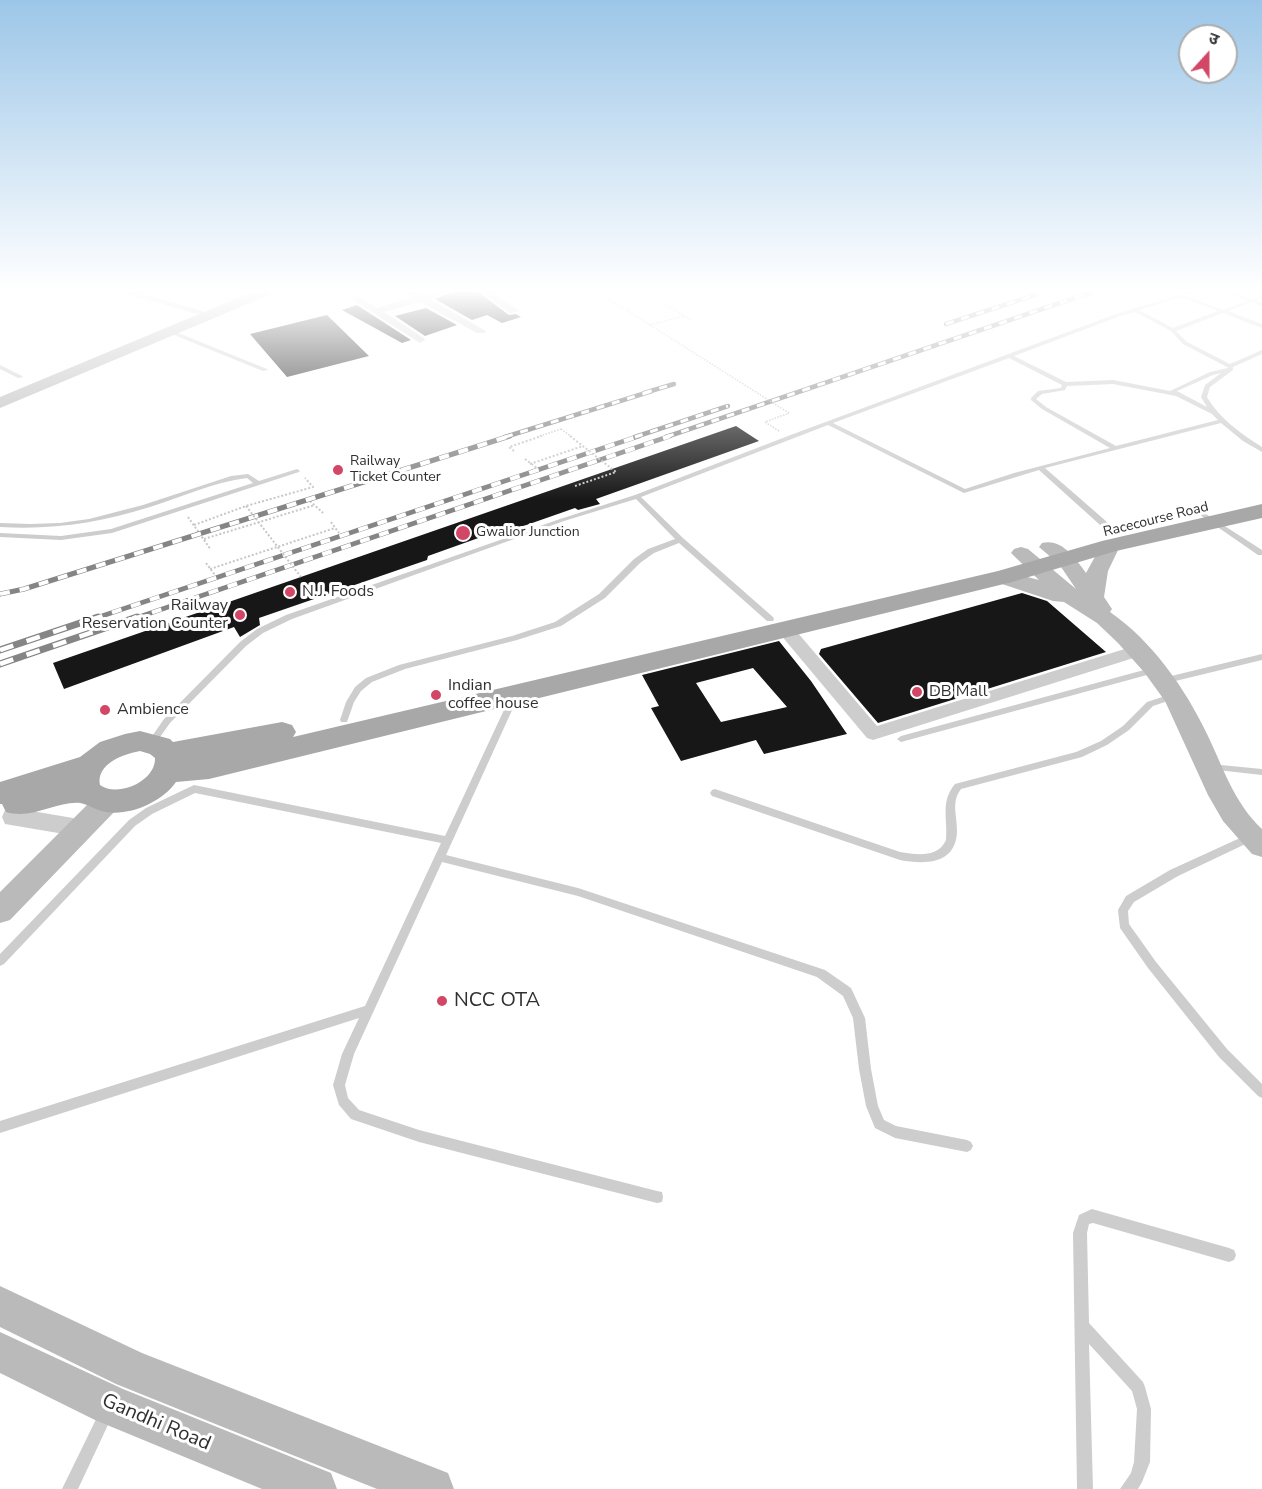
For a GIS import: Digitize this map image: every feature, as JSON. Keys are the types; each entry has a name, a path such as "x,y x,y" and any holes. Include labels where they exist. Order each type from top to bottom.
{"main road":[{"path":"0,403 100,361"},
{"name":"Racecourse Road","path":"1043,557 1111,538 1196,509 1262,494"},
{"name":"Racecourse Road","path":"1111,538 1216,523 1262,511"},
{"path":"1087,600 1111,538"},
{"path":"1043,557 1087,600"},
{"path":"163,756 344,720 1004,577 1043,557"},
{"path":"1043,557 1107,620 1164,682 1191,726 1207,766 1235,820 1256,841"},
{"path":"0,911 93,789 112,748 140,741 163,756 209,768 515,695 1043,557"},
{"path":"1004,577 1087,600"},
{"path":"4,810 93,789 136,798 161,782 163,756"},
{"path":"4,810 93,789"},
{"path":"0,888 64,825 93,789"},
{"path":"0,1306 130,1369 432,1489"},
{"name":"Gandhi Road","path":"0,1352 110,1405 315,1489"}],"street":[{"path":"778,625 873,734 1137,651"},
{"path":"4,810 64,825"}],"lane":[{"path":"244,361 265,370"},
{"path":"163,756 167,721 260,631 289,617 562,519 637,496 995,361"},
{"path":"1021,361 1065,384 1113,382 1176,394 1212,412 1262,450"},
{"path":"1216,361 1229,369"},
{"path":"1212,412 1204,398 1204,390 1229,369 1244,361"},
{"path":"0,367 20,377"},
{"path":"1176,394 1173,389 1212,373 1229,369"},
{"path":"1065,384 1063,389 1040,392 1033,399 1044,408 1116,449"},
{"path":"828,423 964,490 1016,474 1223,422"},
{"path":"1042,469 1111,538"},
{"path":"0,535 35,538 83,536 112,531 297,471"},
{"path":"0,525 42,528 79,524 124,513 231,478 249,476 259,484"},
{"path":"637,496 680,540 778,625"},
{"path":"1196,509 1261,553"},
{"path":"344,720 350,702 358,689 369,680 402,667 558,624 602,596 637,561 651,551 680,540"},
{"path":"900,739 1164,682 1262,657"},
{"path":"715,793 900,856 921,861 938,857 949,847 953,831 948,807 950,795 958,786 1079,755 1104,743 1126,728 1150,704 1164,682"},
{"path":"515,695 348,1054 339,1085 343,1101 355,1115 419,1136 657,1197"},
{"path":"1207,766 1262,772"},
{"path":"0,961 132,823 158,806 194,789 447,840"},
{"path":"1256,841 1174,873 1130,899 1123,910 1124,925 1152,964 1223,1053 1262,1092"},
{"path":"439,857 578,892 821,973 847,992 859,1018 865,1069 872,1106 879,1124 895,1132 967,1146"},
{"path":"0,1127 368,1010"},
{"path":"1085,1489 1084,1328 1080,1233 1084,1220 1092,1215 1229,1255"},
{"path":"1084,1328 1138,1387 1144,1409 1142,1462 1137,1477 1128,1489"},
{"path":"70,1489 110,1405"}],"path":[{"path":"708,361 789,413 765,422 789,437"},
{"path":"514,452 509,447 561,429 616,472 575,486"},
{"path":"530,464 583,446"},
{"path":"525,459 537,468"},
{"path":"194,525 246,506 313,487 297,471"},
{"path":"310,501 322,513"},
{"path":"204,539 315,505"},
{"path":"246,506 301,577"},
{"path":"183,509 211,550"},
{"path":"331,522 339,533"},
{"path":"210,569 335,528"},
{"path":"206,563 215,575"}],"building":[{"path":"274,361 348,361 287,377"},
{"path":"736,426 759,441 596,499 600,504 578,510 575,508 515,529 512,526 428,556 427,560 259,618 260,625 240,637 234,627 64,689 53,663"},
{"name":"DB Mall","path":"1022,593 1047,601 1106,652 878,723 819,654 821,649"},
{"path":"779,641 811,681 847,734 764,754 756,740 681,761 651,708 659,706 642,675","holes":["753,668 787,707 721,722 696,683"]}],"railway":[{"path":"666,437 888,361"},
{"path":"644,393 674,384"},
{"path":"505,437 652,391"},
{"path":"635,437 728,406"},
{"path":"0,594 24,589 510,436"},
{"path":"93,619 639,436"},
{"path":"133,619 670,436"},
{"path":"0,650 98,617"},
{"path":"0,664 137,617"}],"place":[{"name":"Railway Ticket Counter","path":"338,470"},
{"name":"Gwalior Junction","path":"463,533"},
{"name":"N.J. Foods","path":"290,592"},
{"name":"Railway Reservation Counter","path":"240,615"},
{"name":"DB Mall","path":"917,692"},
{"name":"Indian coffee house","path":"436,695"},
{"name":"Ambience","path":"105,710"},
{"name":"NCC OTA","path":"442,1001"}]}
